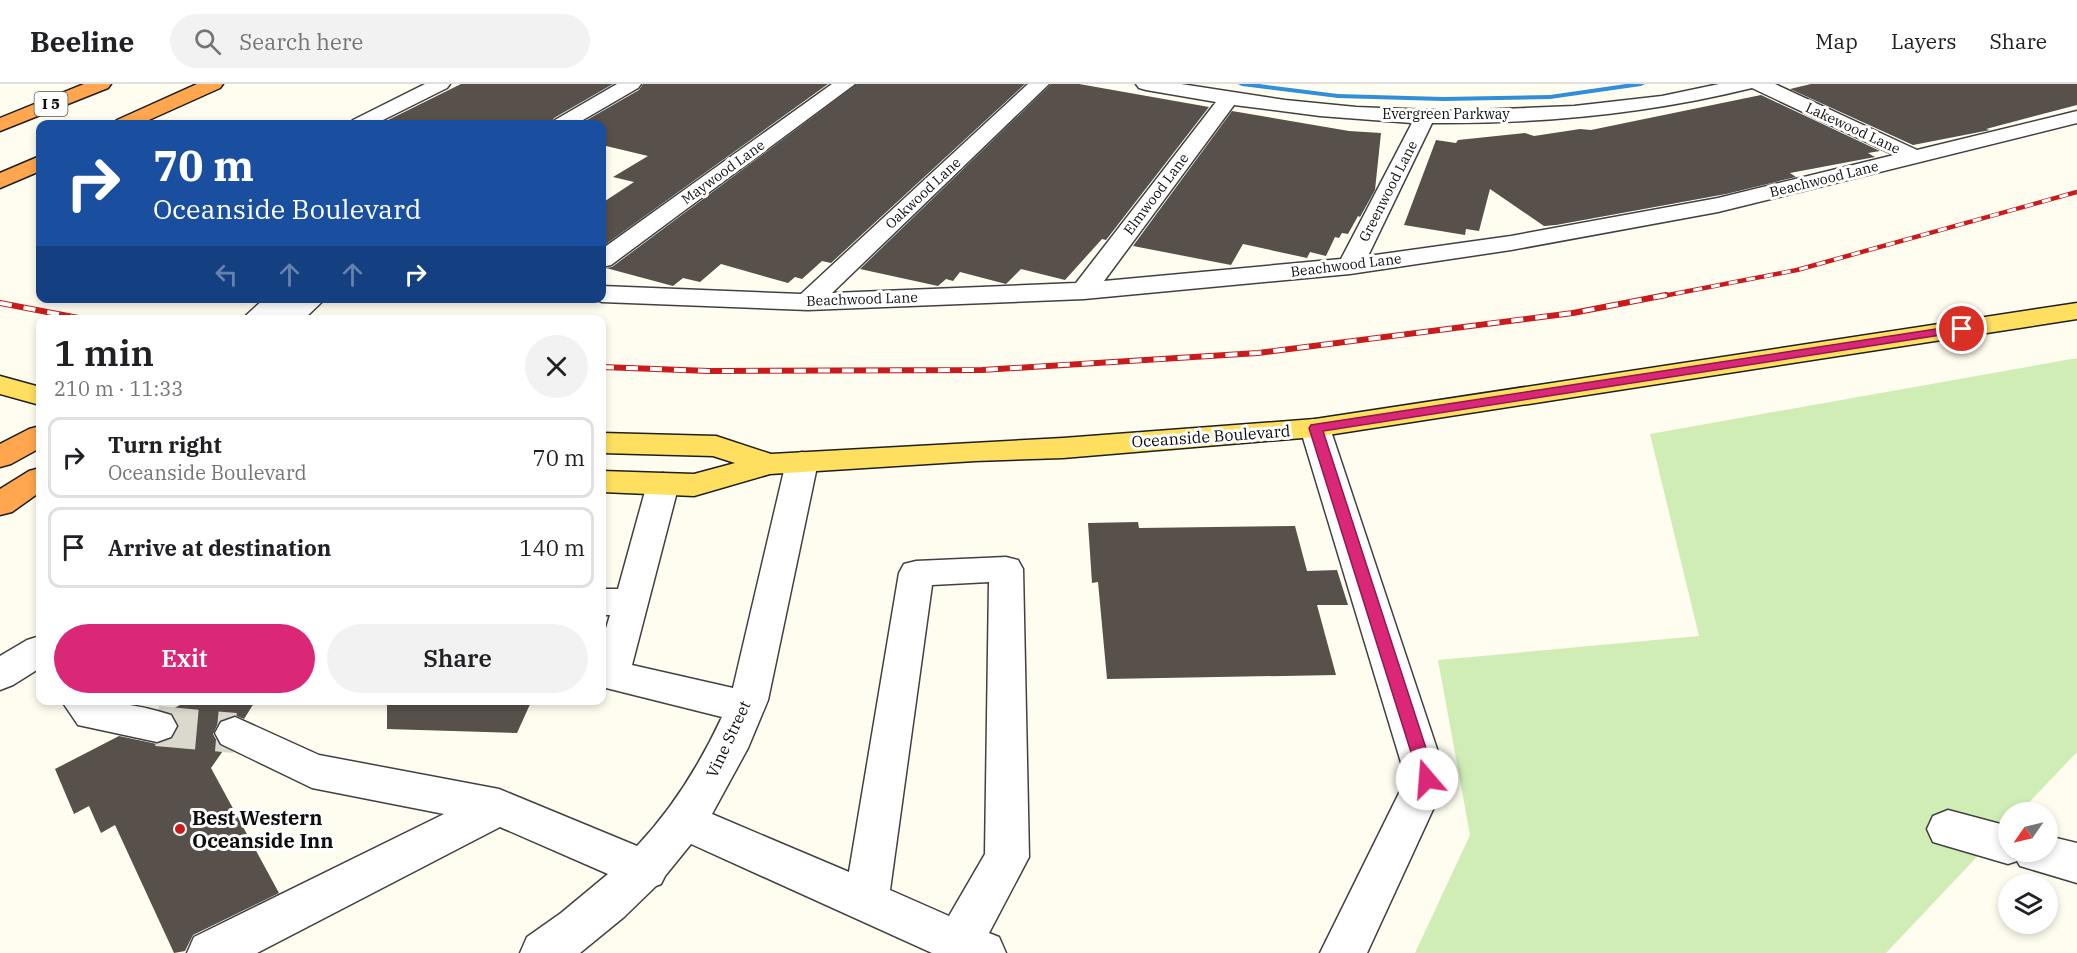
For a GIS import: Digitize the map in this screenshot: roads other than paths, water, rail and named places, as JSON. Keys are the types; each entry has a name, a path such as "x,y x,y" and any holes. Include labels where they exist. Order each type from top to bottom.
{"highway":[{"name":"I 5","path":"0,125 101,84"},
{"path":"133,120 213,84"},
{"path":"0,181 36,165"},
{"path":"0,457 36,438"},
{"path":"0,504 36,481"}],"main road":[{"name":"Oceanside Boulevard","path":"606,482 694,485 785,463 1063,448 1315,428 2077,311"},
{"path":"0,385 36,395"},
{"name":"Oceanside Boulevard","path":"606,443 716,446 785,463"}],"street":[{"path":"368,120 440,84"},
{"name":"Maywood Lane","path":"606,257 845,84"},
{"name":"Oakwood Lane","path":"808,302 1039,84"},
{"name":"Evergreen Parkway","path":"1146,84 1322,110 1425,117 1492,116 1592,110 1663,101 1746,84"},
{"name":"Lakewood Lane","path":"1759,84 1915,157"},
{"path":"570,120 639,87"},
{"path":"595,120 639,87"},
{"name":"Elmwood Lane","path":"1084,291 1229,98"},
{"name":"Greenwood Lane","path":"1350,266 1425,117"},
{"name":"Beachwood Lane","path":"606,294 808,302 1084,291 1350,266 1511,243 1718,205 2077,117"},
{"path":"260,315 276,303"},
{"path":"292,315 307,303"},
{"path":"1315,428 1427,779 1343,953"},
{"name":"Vine Street","path":"543,953 583,926 646,870 686,822 727,749 746,707 785,463"},
{"path":"663,484 617,602 610,675 746,707"},
{"path":"686,822 866,902 971,948 1007,857 1006,569 915,573 866,902"},
{"path":"0,675 36,655"},
{"path":"84,705 92,714 157,726"},
{"path":"235,734 312,771 499,807 646,870"},
{"path":"210,953 499,807"},
{"path":"1948,829 1998,842"},
{"path":"2058,858 2077,863"}],"waterway":[{"path":"1242,84 1338,96 1443,99 1550,97 1641,84"}],"tunnel":[{"path":"157,726 235,733"}],"railway":[{"path":"1658,297 1797,270 2077,192"},
{"path":"606,367 709,371 982,370 1258,353 1573,313 1666,295"},
{"path":"0,303 63,315"}],"place":[{"name":"Best Western Oceanside Inn","path":"180,829"}]}
